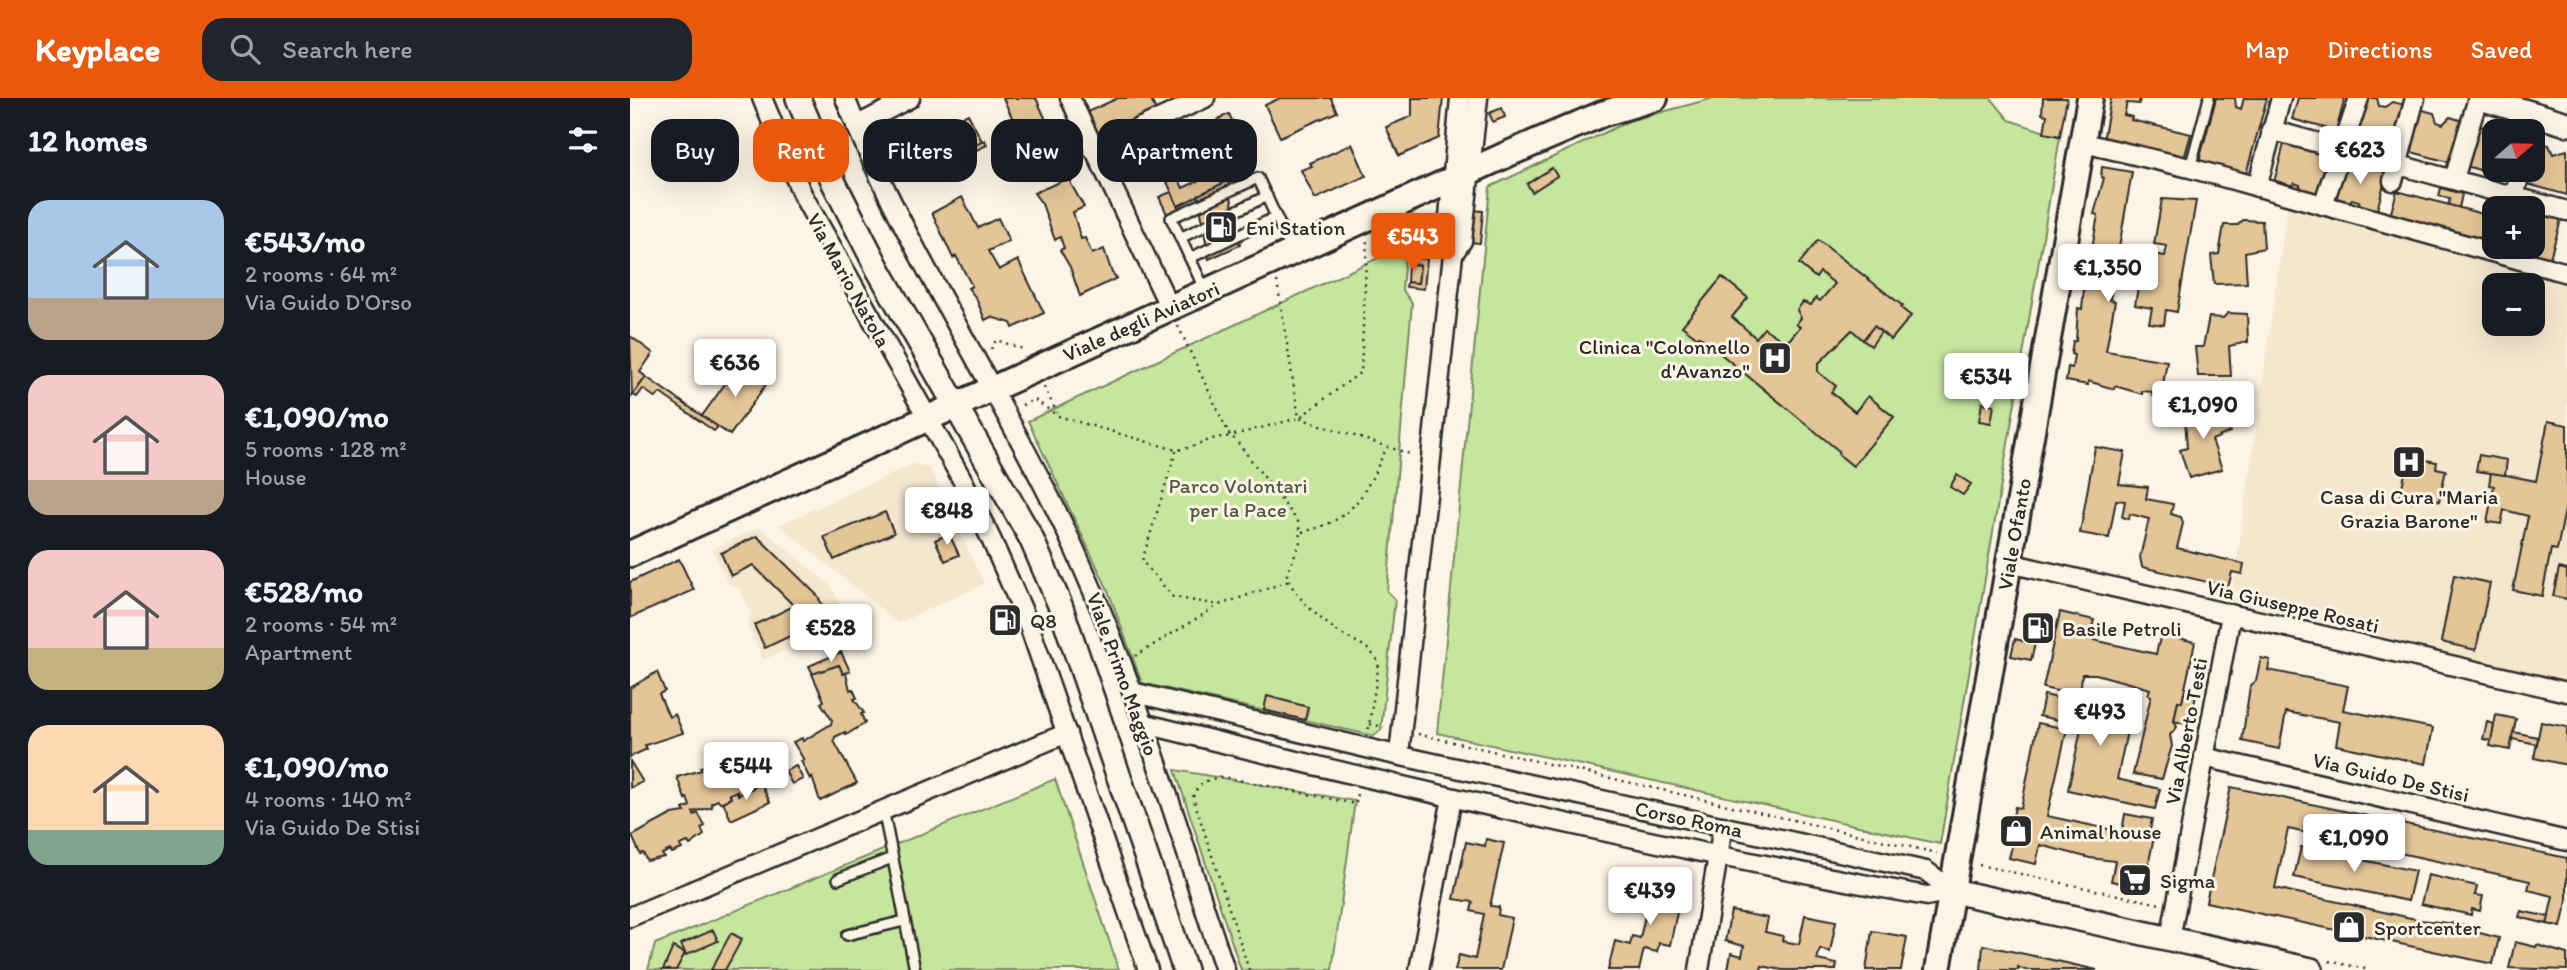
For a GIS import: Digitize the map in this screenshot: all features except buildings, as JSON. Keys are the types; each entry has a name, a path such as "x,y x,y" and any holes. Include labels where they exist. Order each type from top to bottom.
{"main road":[{"name":"Viale degli Aviatori","path":"633,550 956,407 1462,175 1602,114 1655,98"},
{"name":"Viale Ofanto","path":"1938,970 2090,98"}],"street":[{"name":"Via Mario Natola","path":"762,98 802,194 927,420"},
{"name":"Via Mario Natola","path":"798,98 834,183 956,407"},
{"path":"845,98 895,213 992,390"},
{"path":"856,126 910,98"},
{"path":"1070,98 1170,309"},
{"path":"1093,149 1205,98"},
{"path":"1378,782 1402,730 1452,254 1462,241 1460,98"},
{"path":"1462,175 1478,98"},
{"path":"2257,187 2281,98"},
{"path":"2323,205 2359,98"},
{"path":"2395,172 2415,98"},
{"path":"2455,179 2479,98 2524,119"},
{"path":"2545,123 2567,124"},
{"path":"2271,130 2341,149 2395,172 2455,179 2514,196 2518,182"},
{"path":"2084,143 2190,168 2567,273"},
{"path":"2545,205 2567,211"},
{"name":"Viale Primo Maggio","path":"992,390 1055,508 1123,662 1225,970"},
{"name":"Viale Primo Maggio","path":"956,407 1031,538 1060,605 1185,970"},
{"path":"927,420 991,539 1029,625 1147,970"},
{"name":"Via Giuseppe Rosati","path":"2009,563 2567,692"},
{"name":"Via Alberto Testi","path":"2170,939 2231,615"},
{"name":"Corso Roma","path":"1132,692 1391,753 1926,871 1953,891"},
{"name":"Corso Roma","path":"1142,723 1360,778 1717,858 1927,896 1953,891 2308,970"},
{"path":"630,917 1067,733"},
{"name":"Via Guido De Stisi","path":"2204,757 2567,841"},
{"path":"1415,790 1419,759"},
{"path":"1419,970 1452,798"},
{"path":"1699,970 1723,826"}],"lane":[{"path":"2190,168 2209,98"},
{"path":"1206,292 1171,218 1258,178 1276,217 1284,257"},
{"path":"1180,238 1267,196"},
{"path":"1189,257 1276,217"},
{"path":"883,809 915,970"},
{"path":"838,878 892,858"},
{"path":"847,935 904,921"}],"path":[{"path":"1004,412 1035,400 1058,416 1176,450 1186,450 1298,418 1361,372 1367,218"},
{"path":"1284,257 1298,418"},
{"path":"1170,309 1230,436 1299,523 1302,532 1289,564 1289,581 1335,630 1356,639 1379,663 1365,747"},
{"path":"1298,418 1430,460"},
{"path":"1302,532 1326,527 1361,502 1387,447"},
{"path":"1176,450 1142,561 1174,597 1219,605"},
{"path":"1123,662 1175,634 1219,605 1289,581"},
{"path":"1370,724 1939,853 1959,853"},
{"path":"1249,970 1193,797 1196,788 1207,779 1224,777 1356,804 1360,778"}],"shaded area":[{"name":"Casa di Cura \"Maria Grazia Barone\"","path":"2288,203 2529,273 2482,273 2482,336 2545,336 2545,278 2567,284 2567,681 2231,601"},
{"path":"913,464 930,468 984,584 898,623 779,525"},
{"path":"760,527 832,587 847,621 763,660 747,625 751,614 740,588 728,584 712,549"}],"green space":[{"path":"1714,98 1991,98 2009,120 2060,137 1940,844 1437,733 1490,187 1629,121"},
{"name":"Parco Volontari per la Pace","path":"1406,245 1402,289 1412,303 1387,591 1395,599 1381,730 1374,736 1142,683 1107,588 1028,421"},
{"path":"1175,770 1355,801 1332,970 1241,970"},
{"path":"1055,779 1119,970 648,970 655,944"}],"place":[{"name":"Eni Station","path":"1221,227"},
{"name":"Clinica \"Colonnello d'Avanzo\"","path":"1775,358"},
{"name":"Casa di Cura \"Maria Grazia Barone\"","path":"2409,462"},
{"name":"Q8","path":"1005,620"},
{"name":"Basile Petroli","path":"2038,628"},
{"name":"Animal house","path":"2016,831"},
{"name":"Sigma","path":"2135,880"},
{"name":"Sportcenter","path":"2349,927"}]}
